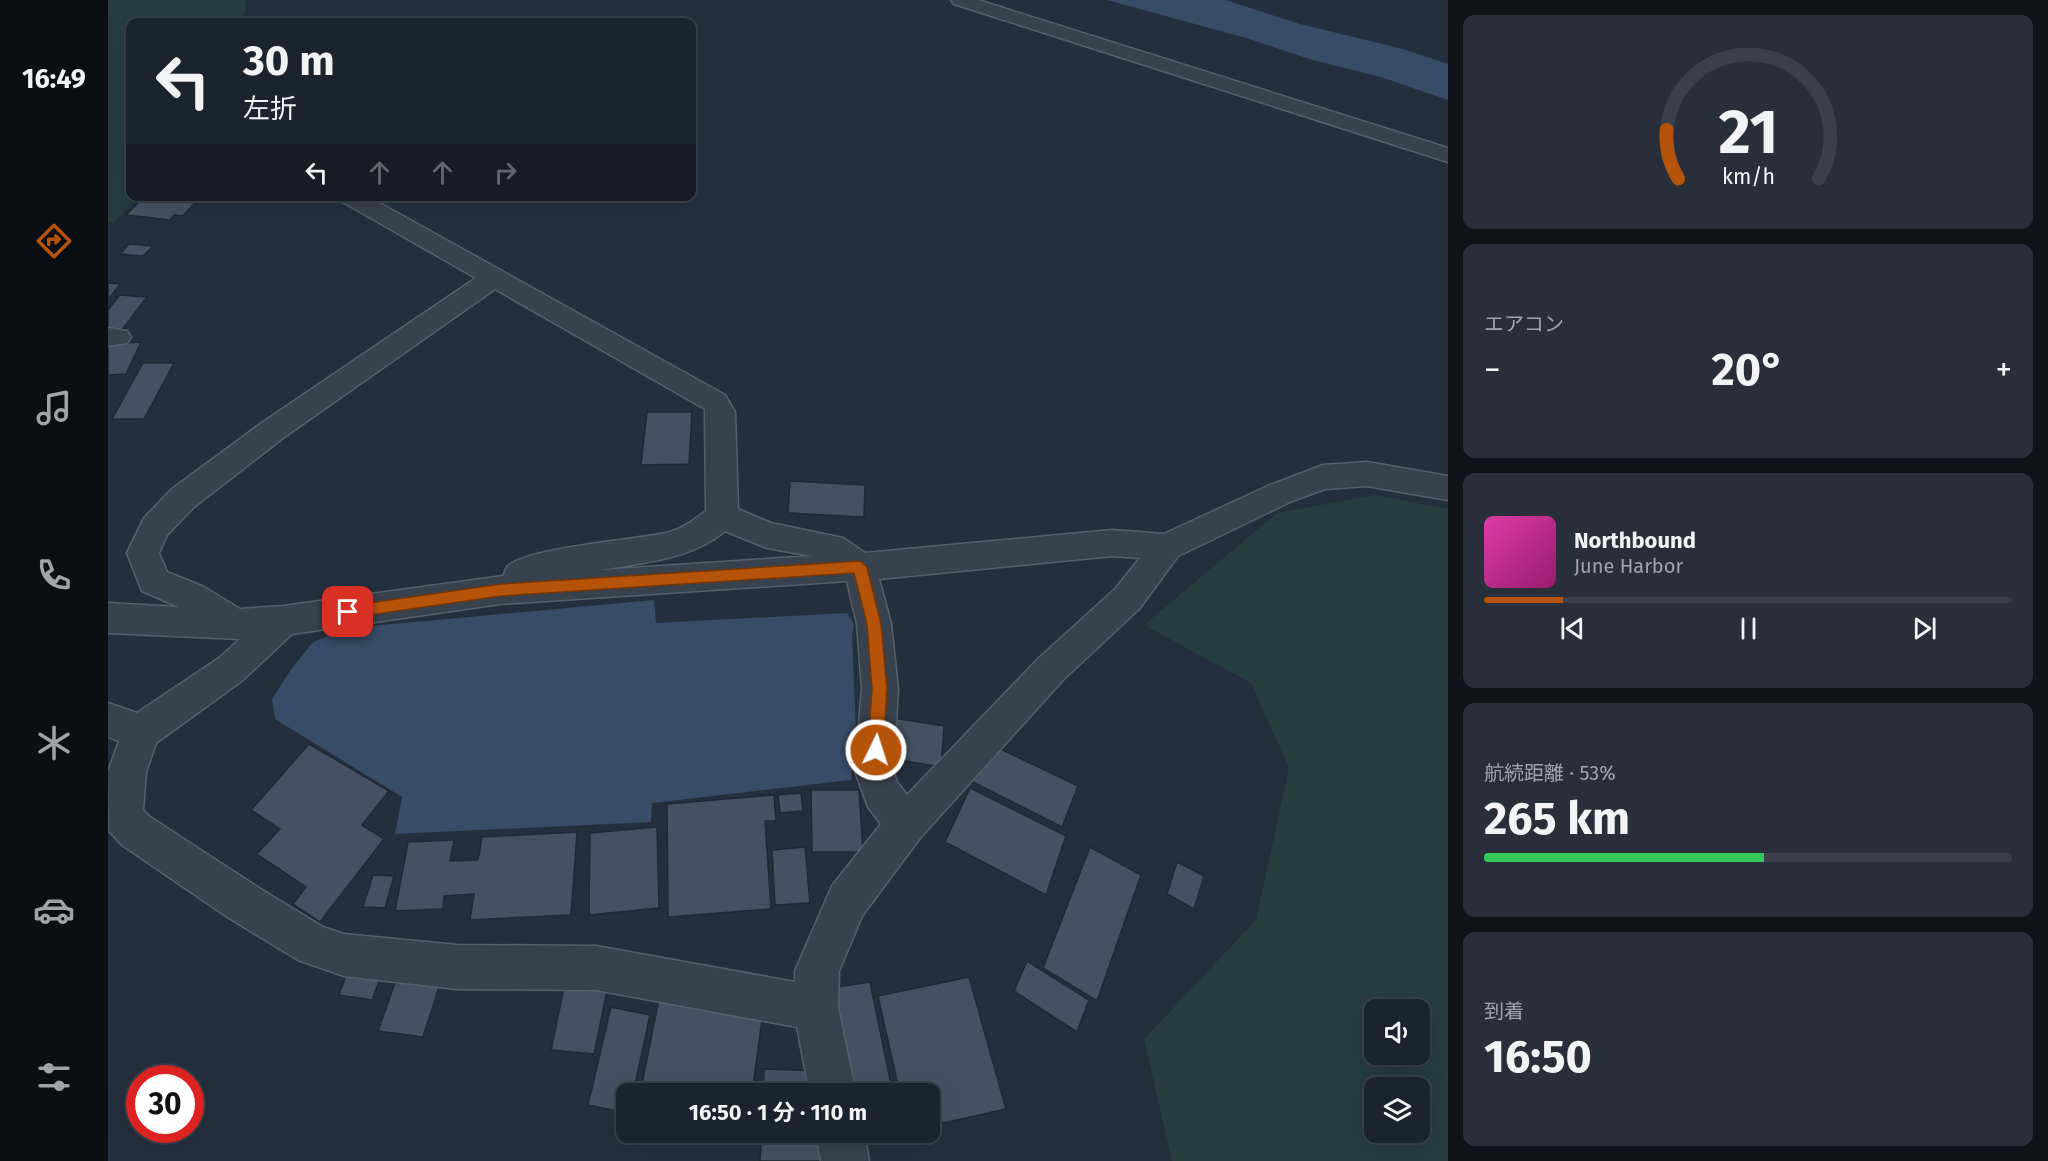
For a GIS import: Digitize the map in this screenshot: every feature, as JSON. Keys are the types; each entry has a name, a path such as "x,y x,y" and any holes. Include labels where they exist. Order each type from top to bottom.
{"street":[{"path":"960,0 1448,155"},
{"path":"358,201 714,402 721,412 722,516"},
{"path":"236,624 190,596 154,581 143,553 155,527 183,498 273,430 493,278"},
{"path":"830,1083 816,1008 817,971 839,917 862,879 906,824 1051,669 1127,598 1167,548 1252,506 1323,477 1367,474 1448,488"},
{"path":"722,516 766,535 832,547 860,567 874,624 880,689 874,771 882,794 906,824"},
{"path":"501,590 529,571 621,552 675,544 702,532 722,516"},
{"path":"108,618 236,624 283,621 501,590 860,567 1112,543 1167,548"},
{"path":"283,621 231,669 124,726 127,772 123,817 136,831 313,945 344,956 457,967 596,968 816,1008"},
{"path":"842,1143 845,1161"}],"green space":[{"path":"108,0 245,0 246,10 243,18 126,18 126,201 136,201 114,222 108,223"},
{"path":"1375,495 1448,509 1448,1161 1172,1161 1144,1039 1256,920 1289,768 1251,683 1144,625 1277,513"}],"water":[{"path":"1107,0 1225,0 1300,24 1403,49 1448,64 1448,100 1381,77 1313,60 1246,38"},
{"path":"654,600 656,623 847,613 854,624 852,636 856,734 851,780 652,803 651,822 395,834 402,797 275,719 272,699 313,642 349,628"}],"building":[{"path":"140,201 196,201 183,216 174,215 170,220 126,215"},
{"path":"129,244 153,246 143,256 120,254"},
{"path":"108,283 120,284 108,300"},
{"path":"120,295 147,297 121,331 108,330 108,310"},
{"path":"141,342 126,374 108,375 108,344"},
{"path":"143,363 174,363 144,419 112,419"},
{"path":"647,412 692,412 689,464 641,465"},
{"path":"790,481 865,485 864,517 788,513"},
{"path":"893,718 944,726 941,767 888,758"},
{"path":"988,743 1078,786 1062,827 971,781"},
{"path":"309,744 389,791 362,825 384,839 320,922 293,904 306,887 257,854 280,829 251,810"},
{"path":"970,788 1066,836 1046,895 945,842"},
{"path":"811,790 859,790 863,852 812,852"},
{"path":"801,793 803,811 780,813 778,795"},
{"path":"774,795 776,821 765,821 771,909 668,917 667,804"},
{"path":"657,827 659,908 589,915 590,833"},
{"path":"577,832 571,915 470,920 474,894 444,896 443,909 395,911 408,842 454,840 450,861 478,860 482,837"},
{"path":"805,847 810,903 775,905 772,850"},
{"path":"1090,847 1141,875 1097,1001 1043,968"},
{"path":"1177,862 1204,876 1194,909 1167,894"},
{"path":"373,875 394,876 385,908 363,907"},
{"path":"1027,961 1089,1000 1077,1032 1014,991"},
{"path":"349,967 382,973 372,1000 339,995"},
{"path":"969,977 1006,1109 940,1124 940,1083 898,1083 878,996"},
{"path":"396,980 439,987 423,1037 378,1031"},
{"path":"870,982 891,1083 847,1083 831,988"},
{"path":"564,988 607,991 594,1054 551,1050"},
{"path":"660,994 763,1012 753,1083 642,1083"},
{"path":"611,1007 650,1015 635,1083 616,1083 616,1111 588,1105"},
{"path":"764,1069 821,1071 821,1083 763,1083"},
{"path":"761,1143 820,1143 820,1161 760,1161"}],"route":[{"path":"348,612 501,590 860,567 874,624 880,689 876,750"}]}
